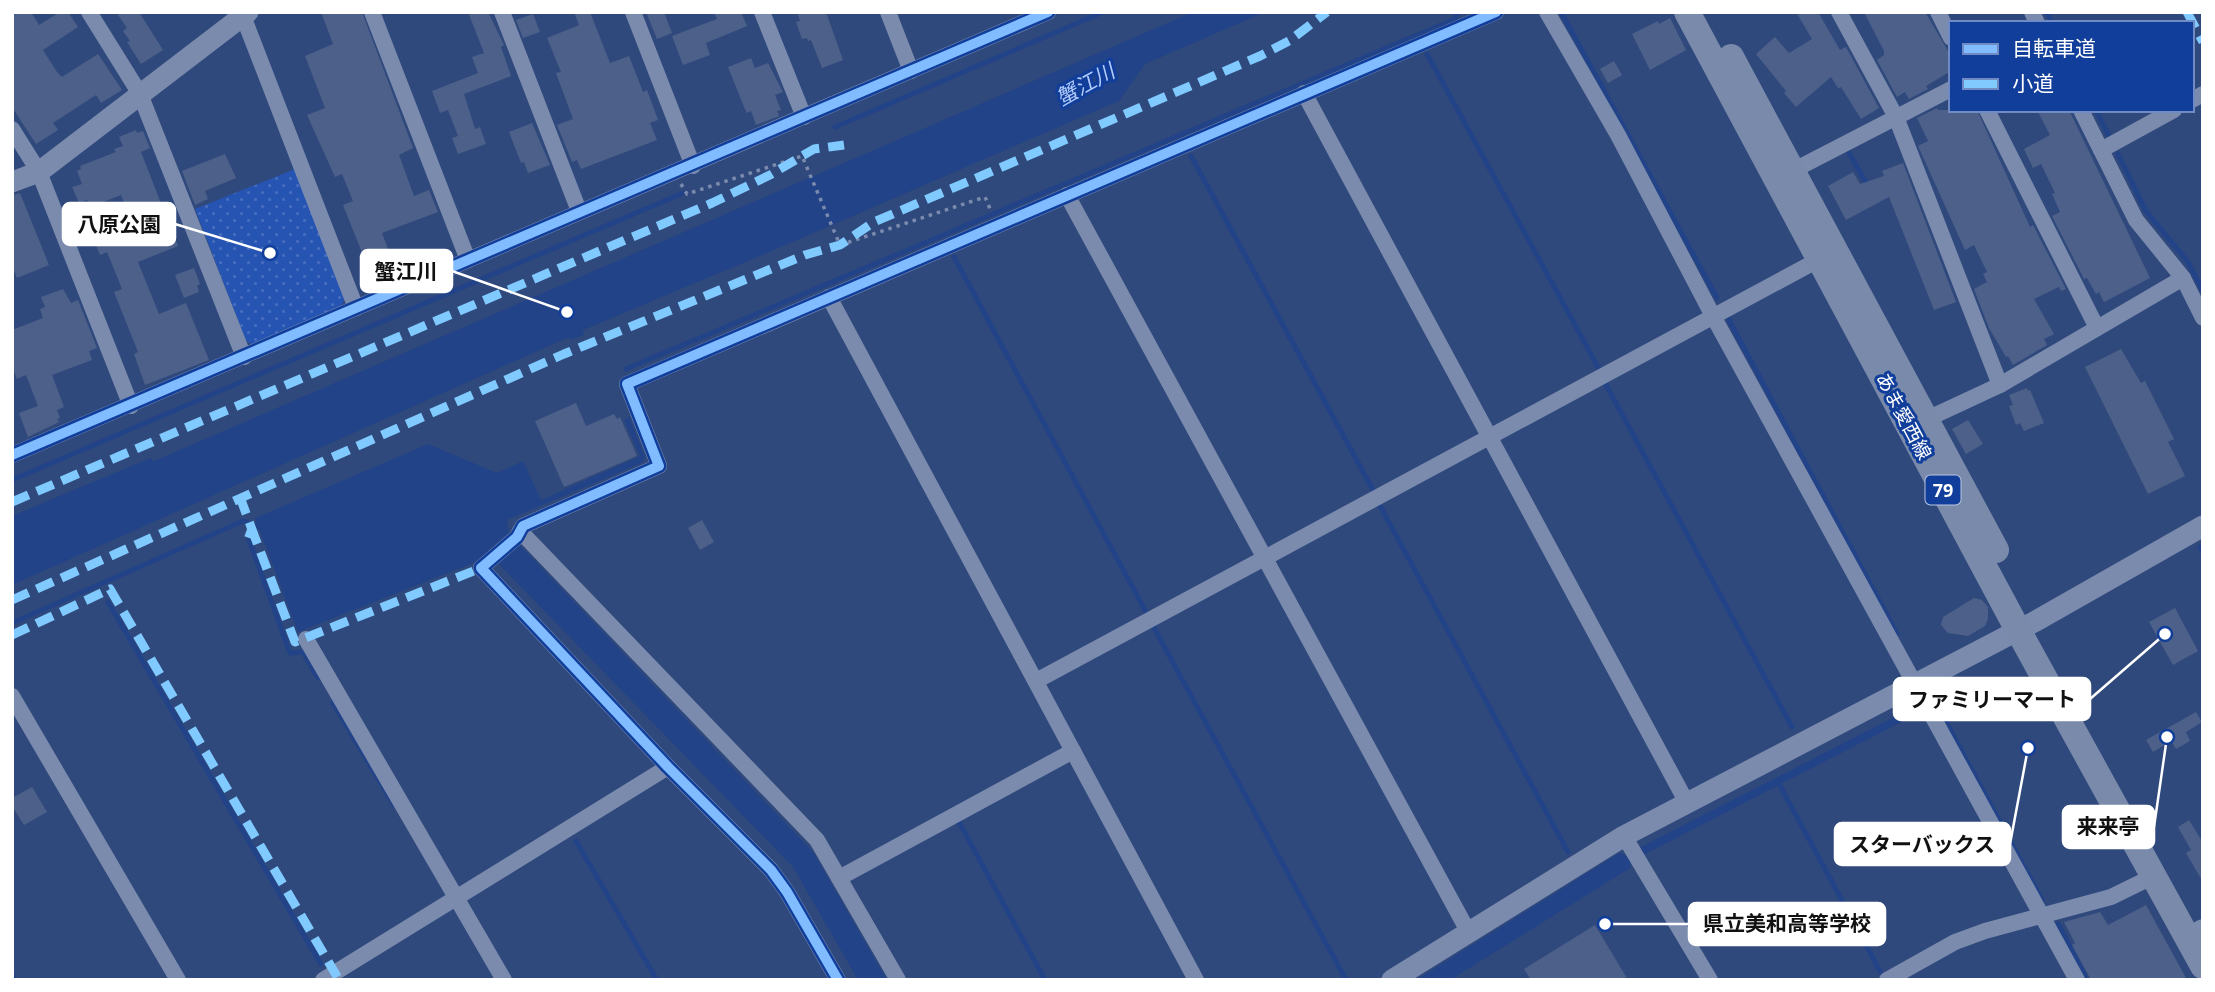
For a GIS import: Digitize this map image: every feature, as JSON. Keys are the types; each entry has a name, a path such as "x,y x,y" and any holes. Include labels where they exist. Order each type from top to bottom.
{"main road":[{"name":"あま愛西線","path":"1687,12 1819,259 2026,626 2202,929"},
{"name":"あま愛西線","path":"1707,12 1927,419 2026,626 2203,966"}],"street":[{"path":"89,12 140,94 244,357"},
{"path":"372,12 468,260"},
{"path":"502,12 579,211"},
{"path":"633,12 693,166"},
{"path":"762,12 804,117"},
{"path":"888,12 911,71"},
{"path":"14,449 131,405 579,211 693,166 911,71 1018,18 1048,12"},
{"path":"838,980 788,892 771,870 668,766 481,568 518,534 523,526 659,466 627,384 1496,12"},
{"path":"1547,12 1618,135 1713,316 2077,980"},
{"path":"1839,12 1896,117 2000,385"},
{"path":"1938,12 1949,34"},
{"path":"12,182 39,172 245,14 356,309"},
{"path":"1794,170 1949,90"},
{"path":"1304,93 1687,803"},
{"path":"1988,112 2097,328"},
{"path":"2082,112 2136,220 2183,278 2203,318"},
{"path":"2101,150 2170,112"},
{"path":"12,129 39,172 131,405"},
{"path":"1067,195 1469,933"},
{"path":"1035,681 1819,259"},
{"path":"1927,419 2000,385 2183,278"},
{"path":"830,297 1196,980"},
{"path":"1392,980 1625,836 2026,626 2203,526"},
{"path":"518,534 817,840 898,980"},
{"path":"306,639 504,980"},
{"path":"12,696 178,980"},
{"path":"839,878 1073,751"},
{"path":"323,980 668,766"},
{"path":"1625,836 1710,980"},
{"path":"1888,980 1955,942 1985,931 2111,897 2154,876"}],"path":[{"path":"674,173 687,194 802,156 840,245 985,197 988,204"}],"shaded area":[{"path":"295,169 345,298 341,307 254,345 246,341 195,209"}],"water":[{"path":"1193,12 1265,12 1145,64 1119,101 583,330 584,335 571,340 569,337 12,585 12,516 150,458 154,461"},
{"path":"629,417 645,457 642,463 507,520 509,534 813,852 887,980 858,980 793,867 491,556 298,632 255,518 428,444 497,473 523,461 541,500 640,456 624,420"},
{"path":"1912,708 1915,715 1643,855 1639,848"},
{"path":"1619,853 1628,856 1630,868 1450,980 1416,980"}],"building":[{"path":"12,12 31,12 39,25 60,12 68,12 78,27 43,50 57,72 62,77 98,54 122,90 101,103 96,95 53,123 58,130 36,144 12,107"},
{"path":"116,12 139,12 163,50 141,64 127,42 130,41 123,31 127,28"},
{"path":"321,12 362,12 413,148 399,155 414,196 429,190 438,212 382,233 394,265 378,271 376,267 369,270 343,205 353,201 342,174 335,177 307,115 325,108 305,56 333,44"},
{"path":"468,12 488,12 504,45 501,47 511,76 464,94 475,129 480,127 486,144 458,154 452,138 458,136 448,110 440,113 432,91 478,73 472,57 484,53"},
{"path":"574,12 590,12 610,63 629,56 643,92 647,90 658,120 650,123 657,140 581,169 577,160 572,162 557,125 573,119 556,73 561,72 547,38 579,25"},
{"path":"646,12 664,12 672,33 657,39"},
{"path":"714,12 741,12 747,26 706,43 710,55 683,65 672,36 717,19"},
{"path":"797,12 826,12 843,60 822,68 811,40 802,39 796,22 800,21"},
{"path":"1796,12 1818,12 1840,50 1846,47 1879,108 1861,119 1841,87 1838,88 1831,77 1796,107 1756,54 1775,37 1789,53 1812,39"},
{"path":"1864,12 1925,12 1949,53 1949,72 1926,86 1928,89 1909,99 1905,92 1897,97 1877,60 1884,55"},
{"path":"533,14 540,32 523,38 516,20"},
{"path":"1670,18 1686,50 1650,70 1632,34"},
{"path":"751,58 755,68 768,63 783,92 775,95 781,110 777,111 779,116 756,125 751,111 747,113 744,107 728,67"},
{"path":"1614,61 1622,75 1608,83 1600,69"},
{"path":"1937,108 1949,112 1978,112 2030,227 2033,225 2066,289 2061,291 2059,287 2034,299 2054,334 2044,339 2047,345 2013,365 1989,328 1974,289 1987,282 1983,274 1987,272 1974,245 1965,250 1918,146 1928,141 1917,118"},
{"path":"2038,112 2070,112 2150,278 2104,302 2087,278 2084,279 2052,216 2060,212 2052,194 2055,193 2041,164 2033,168 2024,149 2050,135"},
{"path":"532,123 550,165 528,173 524,162 521,163 509,132"},
{"path":"136,130 137,133 143,131 150,148 141,152 162,206 167,204 174,223 170,225 178,246 138,262 159,314 186,303 209,360 145,385 134,354 138,352 114,292 122,289 107,252 100,255 92,235 131,220 121,195 90,207 87,200 79,203 72,187 82,184 77,171 81,169 80,166 116,152 114,149 123,146 119,137"},
{"path":"225,154 236,178 205,191 208,199 195,205 182,171"},
{"path":"1903,163 1956,302 1934,310 1889,197 1846,220 1828,186 1853,172 1860,184 1884,176 1882,171"},
{"path":"20,193 49,265 17,278 12,265 12,195"},
{"path":"194,268 200,284 197,286 199,292 184,298 175,275"},
{"path":"63,289 71,303 78,300 97,348 89,351 92,360 52,375 64,407 57,410 59,422 28,437 19,413 38,406 26,375 17,379 12,366 12,330 43,318 40,309 45,307 41,297"},
{"path":"2121,349 2141,383 2145,381 2174,439 2168,442 2185,476 2148,494 2085,367"},
{"path":"2027,388 2044,423 2024,431 2020,423 2016,425 2009,406 2013,405 2009,395"},
{"path":"576,403 586,426 614,414 617,419 620,417 637,456 564,487 535,421"},
{"path":"1968,420 1983,444 1966,454 1952,429"},
{"path":"702,520 714,542 700,550 688,528"},
{"path":"1974,598 1982,600 1988,607 1985,626 1968,636 1948,633 1941,625 1943,617"},
{"path":"2175,608 2198,651 2173,665 2149,622"},
{"path":"2196,712 2202,722 2186,732 2190,741 2176,749 2171,741 2153,752 2146,740"},
{"path":"32,787 47,812 24,825 12,806 12,798"},
{"path":"2189,820 2203,843 2203,882 2186,853 2191,850 2178,827"},
{"path":"2146,905 2187,980 2091,980 2072,945 2075,943 2064,922 2100,912 2108,925"},
{"path":"1595,925 1628,980 1531,980 1524,969"}],"waterway":[{"path":"835,127 1103,12"},
{"path":"626,369 1455,19 1458,12"},
{"path":"1561,12 1717,298"},
{"path":"2047,12 2051,21"},
{"path":"1427,54 1599,369"},
{"path":"2097,112 2108,134"},
{"path":"1848,151 1869,188"},
{"path":"2118,154 2146,211 2188,262 2203,291"},
{"path":"1191,156 1373,490"},
{"path":"12,480 683,193"},
{"path":"954,257 1147,614"},
{"path":"1729,320 1897,634"},
{"path":"1605,383 1792,727"},
{"path":"1379,504 1568,852"},
{"path":"12,623 243,521 262,528"},
{"path":"249,540 290,653 303,652 318,678"},
{"path":"2200,547 2203,553"},
{"path":"108,602 321,964"},
{"path":"1153,626 1346,980"},
{"path":"1933,698 2042,900"},
{"path":"333,703 394,805"},
{"path":"1778,782 1880,971"},
{"path":"959,822 1045,980"},
{"path":"576,841 657,980"},
{"path":"2058,924 2087,980"},
{"path":"12,974 15,980"}],"marked path":[{"path":"12,600 564,354 805,255 840,245 874,222 1260,56 1289,41 1327,12"},
{"path":"2187,12 2192,21"},
{"path":"2194,25 2203,42"},
{"path":"12,502 712,203 770,175 814,149 844,145"},
{"path":"240,497 254,535"},
{"path":"246,532 254,535 295,642 481,568"},
{"path":"12,635 110,589 339,980"}],"cycle path":[{"path":"12,455 1048,12"},
{"path":"838,980 787,892 771,870 668,767 481,568 517,537 523,526 659,466 627,384 1496,12"}],"place":[{"name":"八原公園","path":"270,253"},
{"name":"蟹江川","path":"567,312"},
{"name":"ファミリーマート","path":"2165,634"},
{"name":"来来亭","path":"2167,737"},
{"name":"スターバックス","path":"2028,748"},
{"name":"県立美和高等学校","path":"1605,924"}]}
